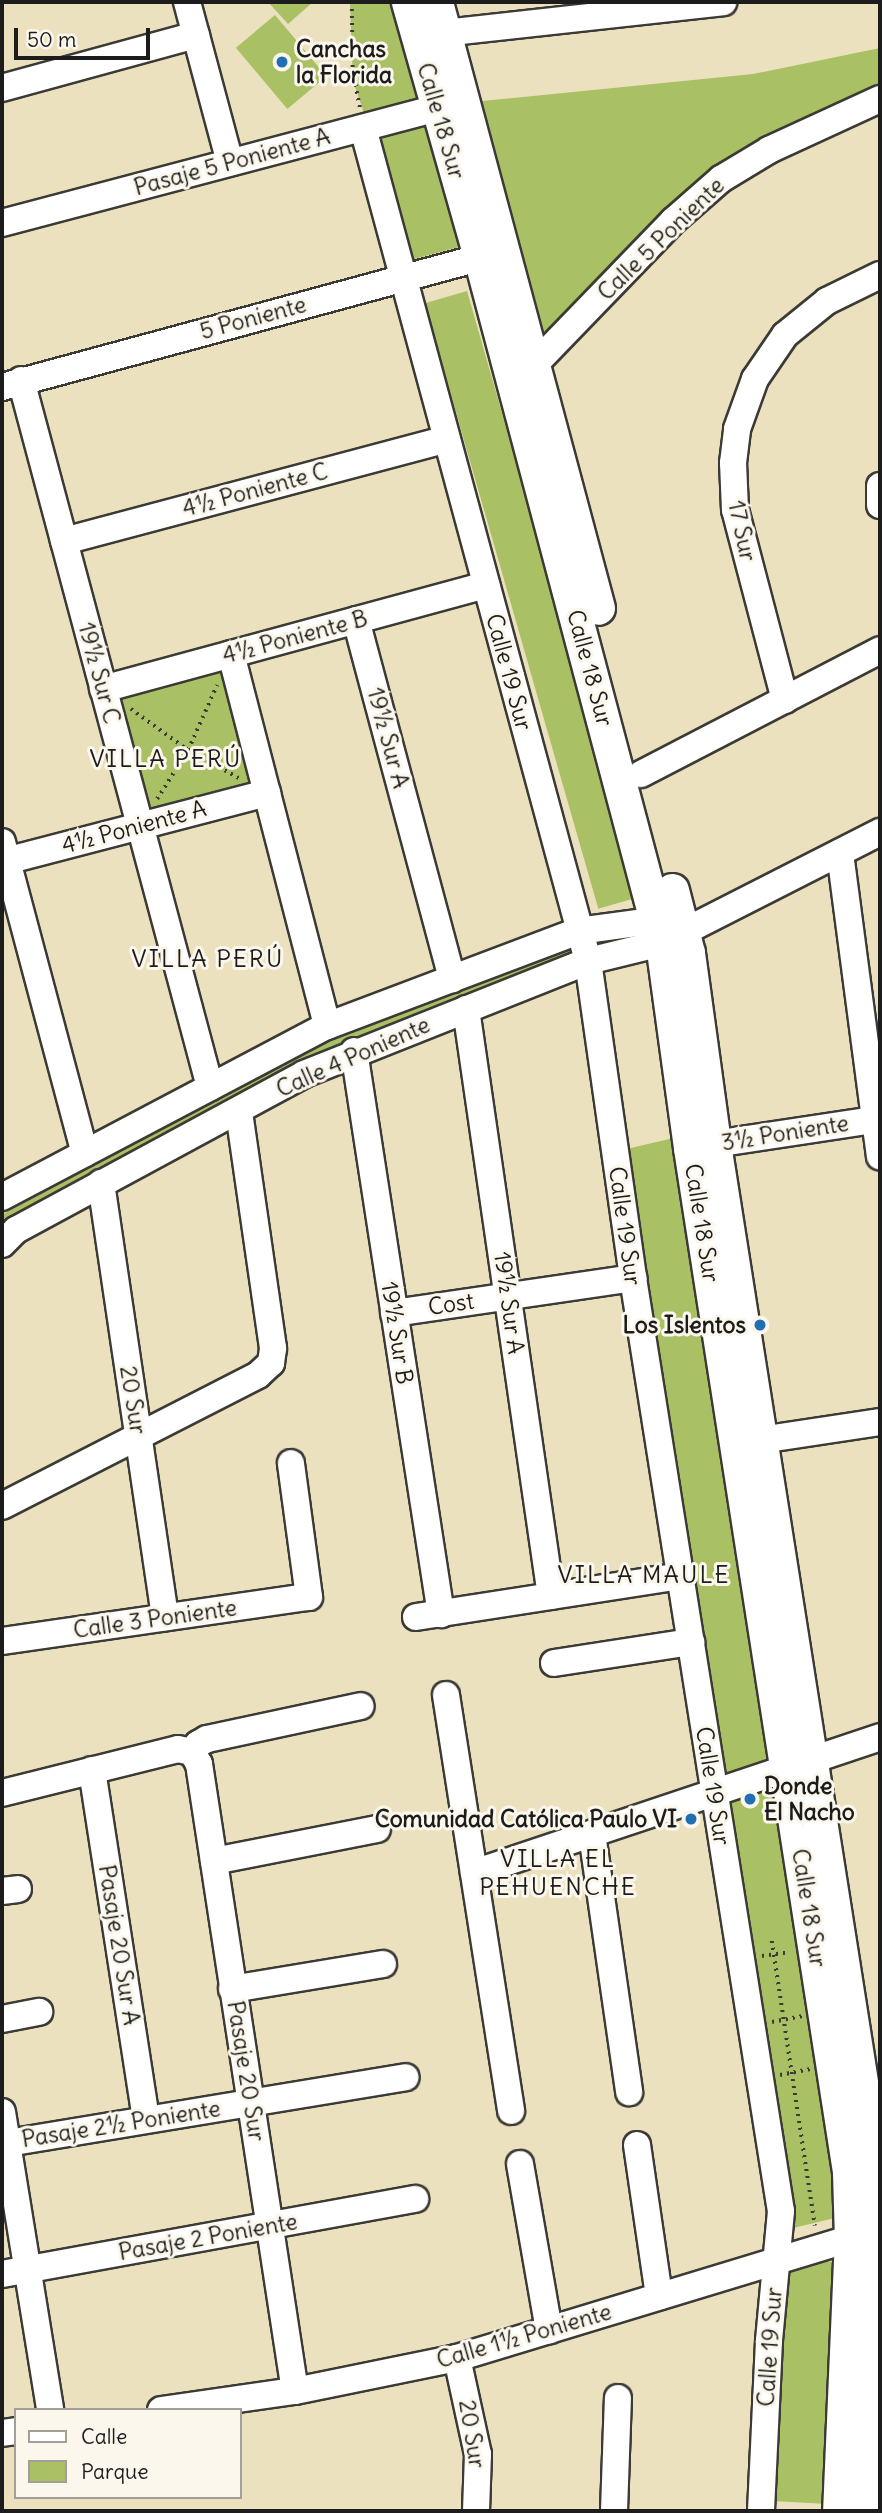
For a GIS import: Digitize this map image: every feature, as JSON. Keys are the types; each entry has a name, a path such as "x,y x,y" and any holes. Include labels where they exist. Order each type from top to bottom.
{"main road":[{"name":"Calle 18 Sur","path":"408,2 449,105 492,254 668,931"},
{"name":"Calle 18 Sur","path":"436,2 444,33 449,105"},
{"name":"Calle 18 Sur","path":"492,254 535,365 641,774 800,1763 874,2165 839,2511"},
{"name":"Calle 18 Sur","path":"702,1146 761,1440 800,1763 815,1947 849,2172 869,2233 865,2511"}],"street":[{"path":"187,2 230,162"},
{"path":"444,33 723,2"},
{"path":"2,88 196,35"},
{"name":"Calle 5 Poniente","path":"535,365 673,221 721,179 769,150 880,99"},
{"name":"Pasaje 5 Poniente A","path":"2,223 449,105"},
{"name":"Calle 19 Sur","path":"363,128 587,961 633,1278 781,2211 769,2341 761,2511"},
{"name":"5 Poniente","path":"11,383 492,254"},
{"name":"17 Sur","path":"785,700 740,532 733,486 737,429 747,395 764,363 785,335 811,311 880,275"},
{"name":"19½ Sur C","path":"11,383 64,541 210,1087"},
{"name":"4½ Poniente C","path":"64,541 447,439"},
{"path":"880,486 880,505"},
{"name":"4½ Poniente B","path":"103,689 486,584"},
{"name":"19½ Sur A","path":"356,620 452,979"},
{"path":"641,774 880,650"},
{"path":"230,654 327,1026"},
{"name":"4½ Poniente A","path":"3,855 140,826 267,793"},
{"name":"Calle 4 Poniente","path":"2,1243 16,1230 303,1074 668,931 840,853 880,832"},
{"path":"840,853 880,1156"},
{"path":"3,855 85,1153"},
{"name":"Calle 4 Poniente","path":"2,1197 327,1026 578,931 668,931"},
{"name":"19½ Sur A","path":"466,1009 551,1596"},
{"name":"19½ Sur B","path":"354,1052 394,1313 428,1615 551,1596"},
{"path":"2,1506 268,1368 273,1358 239,1111"},
{"name":"3½ Poniente","path":"702,1146 877,1119"},
{"name":"20 Sur","path":"101,1183 165,1617"},
{"name":"Cost","path":"394,1313 633,1278"},
{"path":"761,1440 880,1422"},
{"name":"Calle 3 Poniente","path":"2,1641 309,1597 291,1463"},
{"path":"551,1596 681,1576"},
{"path":"554,1663 691,1642"},
{"path":"446,1695 512,2110"},
{"path":"2,1793 178,1749 192,1752 198,1744 207,1739 360,1706"},
{"path":"474,1873 880,1737"},
{"name":"Pasaje 20 Sur","path":"192,1752 199,1764 295,2392"},
{"name":"Pasaje 20 Sur A","path":"92,1770 146,2119"},
{"path":"214,1861 377,1829"},
{"path":"592,1834 629,2092"},
{"path":"232,1989 383,1964"},
{"path":"2,2020 39,2012"},
{"name":"Pasaje 2½ Poniente","path":"4,2143 405,2077"},
{"path":"2,2112 15,2272 49,2408"},
{"path":"637,2145 659,2296"},
{"path":"520,2164 549,2330"},
{"name":"Pasaje 2 Poniente","path":"15,2272 415,2199"},
{"name":"Calle 1½ Poniente","path":"176,2408 295,2392 457,2358 869,2233"},
{"name":"20 Sur","path":"457,2358 478,2454 476,2511"},
{"path":"614,2511 618,2398"}],"path":[{"path":"352,2 353,71 363,128"},
{"path":"140,826 188,750 230,654"},
{"path":"103,689 188,750 267,793"},
{"path":"772,1941 818,2248"},
{"path":"740,1960 815,1947"},
{"path":"751,2026 825,2012"},
{"path":"759,2079 833,2065"}],"green space":[{"name":"Canchas la Florida","path":"268,2 313,2 288,24"},
{"path":"350,2 397,2 463,246 414,259 353,81"},
{"name":"Canchas la Florida","path":"275,15 326,76 287,109 236,48"},
{"path":"880,48 880,84 769,134 700,180 544,332 482,101 753,74"},
{"path":"467,291 641,897 598,909 425,303"},
{"path":"231,659 266,791 148,823 112,691"},
{"path":"569,945 572,956 2,1231 2,1215 331,1034"},
{"path":"678,1137 829,2115 835,2218 789,2229 622,1150"},
{"path":"785,2259 836,2262 823,2504 772,2501"}],"place":[{"name":"Canchas la Florida","path":"282,62"},
{"name":"Los Islentos","path":"760,1325"},
{"name":"Donde El Nacho","path":"750,1799"},
{"name":"Comunidad Católica Paulo VI","path":"691,1819"}],"district":[{"name":"VILLA PERÚ","path":"166,759"},
{"name":"VILLA PERÚ","path":"208,959"},
{"name":"VILLA MAULE","path":"644,1575"},
{"name":"VILLA EL PEHUENCHE","path":"558,1873"}]}
